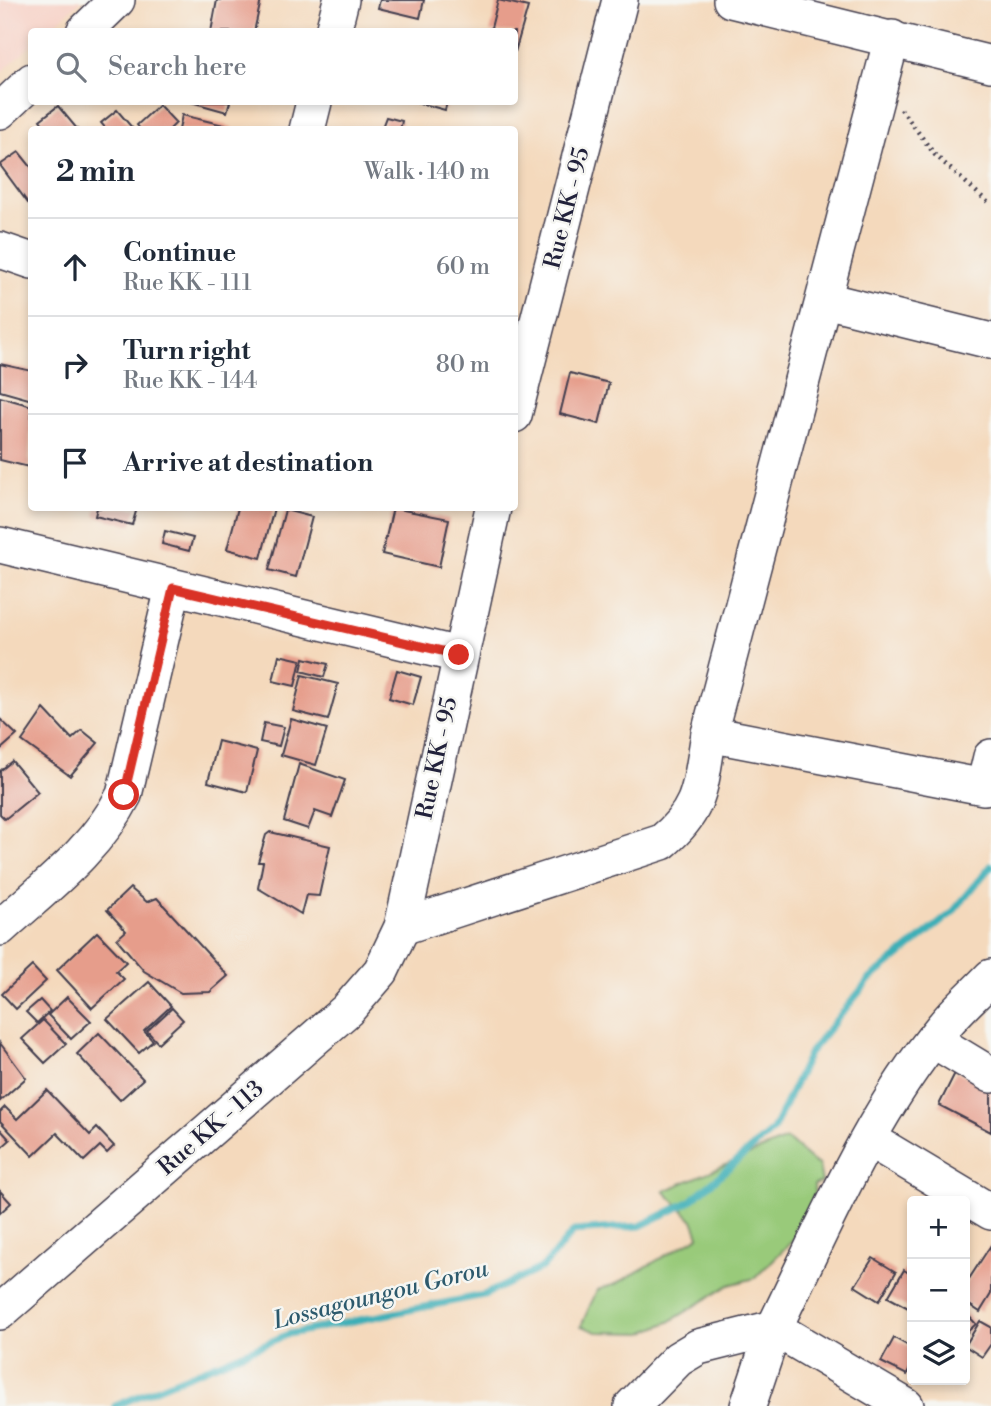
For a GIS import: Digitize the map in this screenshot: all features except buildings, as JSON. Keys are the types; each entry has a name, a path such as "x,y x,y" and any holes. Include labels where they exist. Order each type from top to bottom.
{"street":[{"path":"88,28 117,0"},
{"path":"334,28 341,0"},
{"name":"Rue KK - 95","path":"518,393 620,0"},
{"path":"731,0 991,64"},
{"path":"402,927 662,842 682,825 696,804 709,734 892,38"},
{"path":"0,111 28,85"},
{"path":"308,126 313,105"},
{"path":"0,250 28,260"},
{"path":"825,300 991,341"},
{"name":"Rue KK - 95","path":"402,927 492,511"},
{"path":"0,545 459,655"},
{"path":"0,928 88,848 115,813 124,795 173,588"},
{"path":"709,734 984,787 991,757"},
{"name":"Rue KK - 113","path":"0,1312 347,1010 382,971 402,927"},
{"path":"748,1406 774,1328 869,1139 933,1040 991,977"},
{"path":"933,1040 991,1075"},
{"path":"869,1139 991,1212"},
{"path":"632,1406 678,1359 698,1347 774,1328 906,1406"}],"path":[{"path":"881,83 935,155 991,205"}],"shaded area":[{"path":"0,0 82,0 50,28 28,28 28,48 0,74"}],"green space":[{"path":"786,1139 819,1165 822,1182 814,1185 815,1204 802,1231 755,1278 729,1285 669,1322 643,1333 597,1332 581,1326 597,1290 616,1284 699,1236 693,1220 664,1191"}],"waterway":[{"name":"Lossagoungou Gorou","path":"115,1406 289,1334 484,1295 543,1267 574,1231 640,1226 689,1202 773,1130 810,1052 870,979 952,913 991,866"}],"route":[{"path":"124,795 173,588 459,655"}]}
